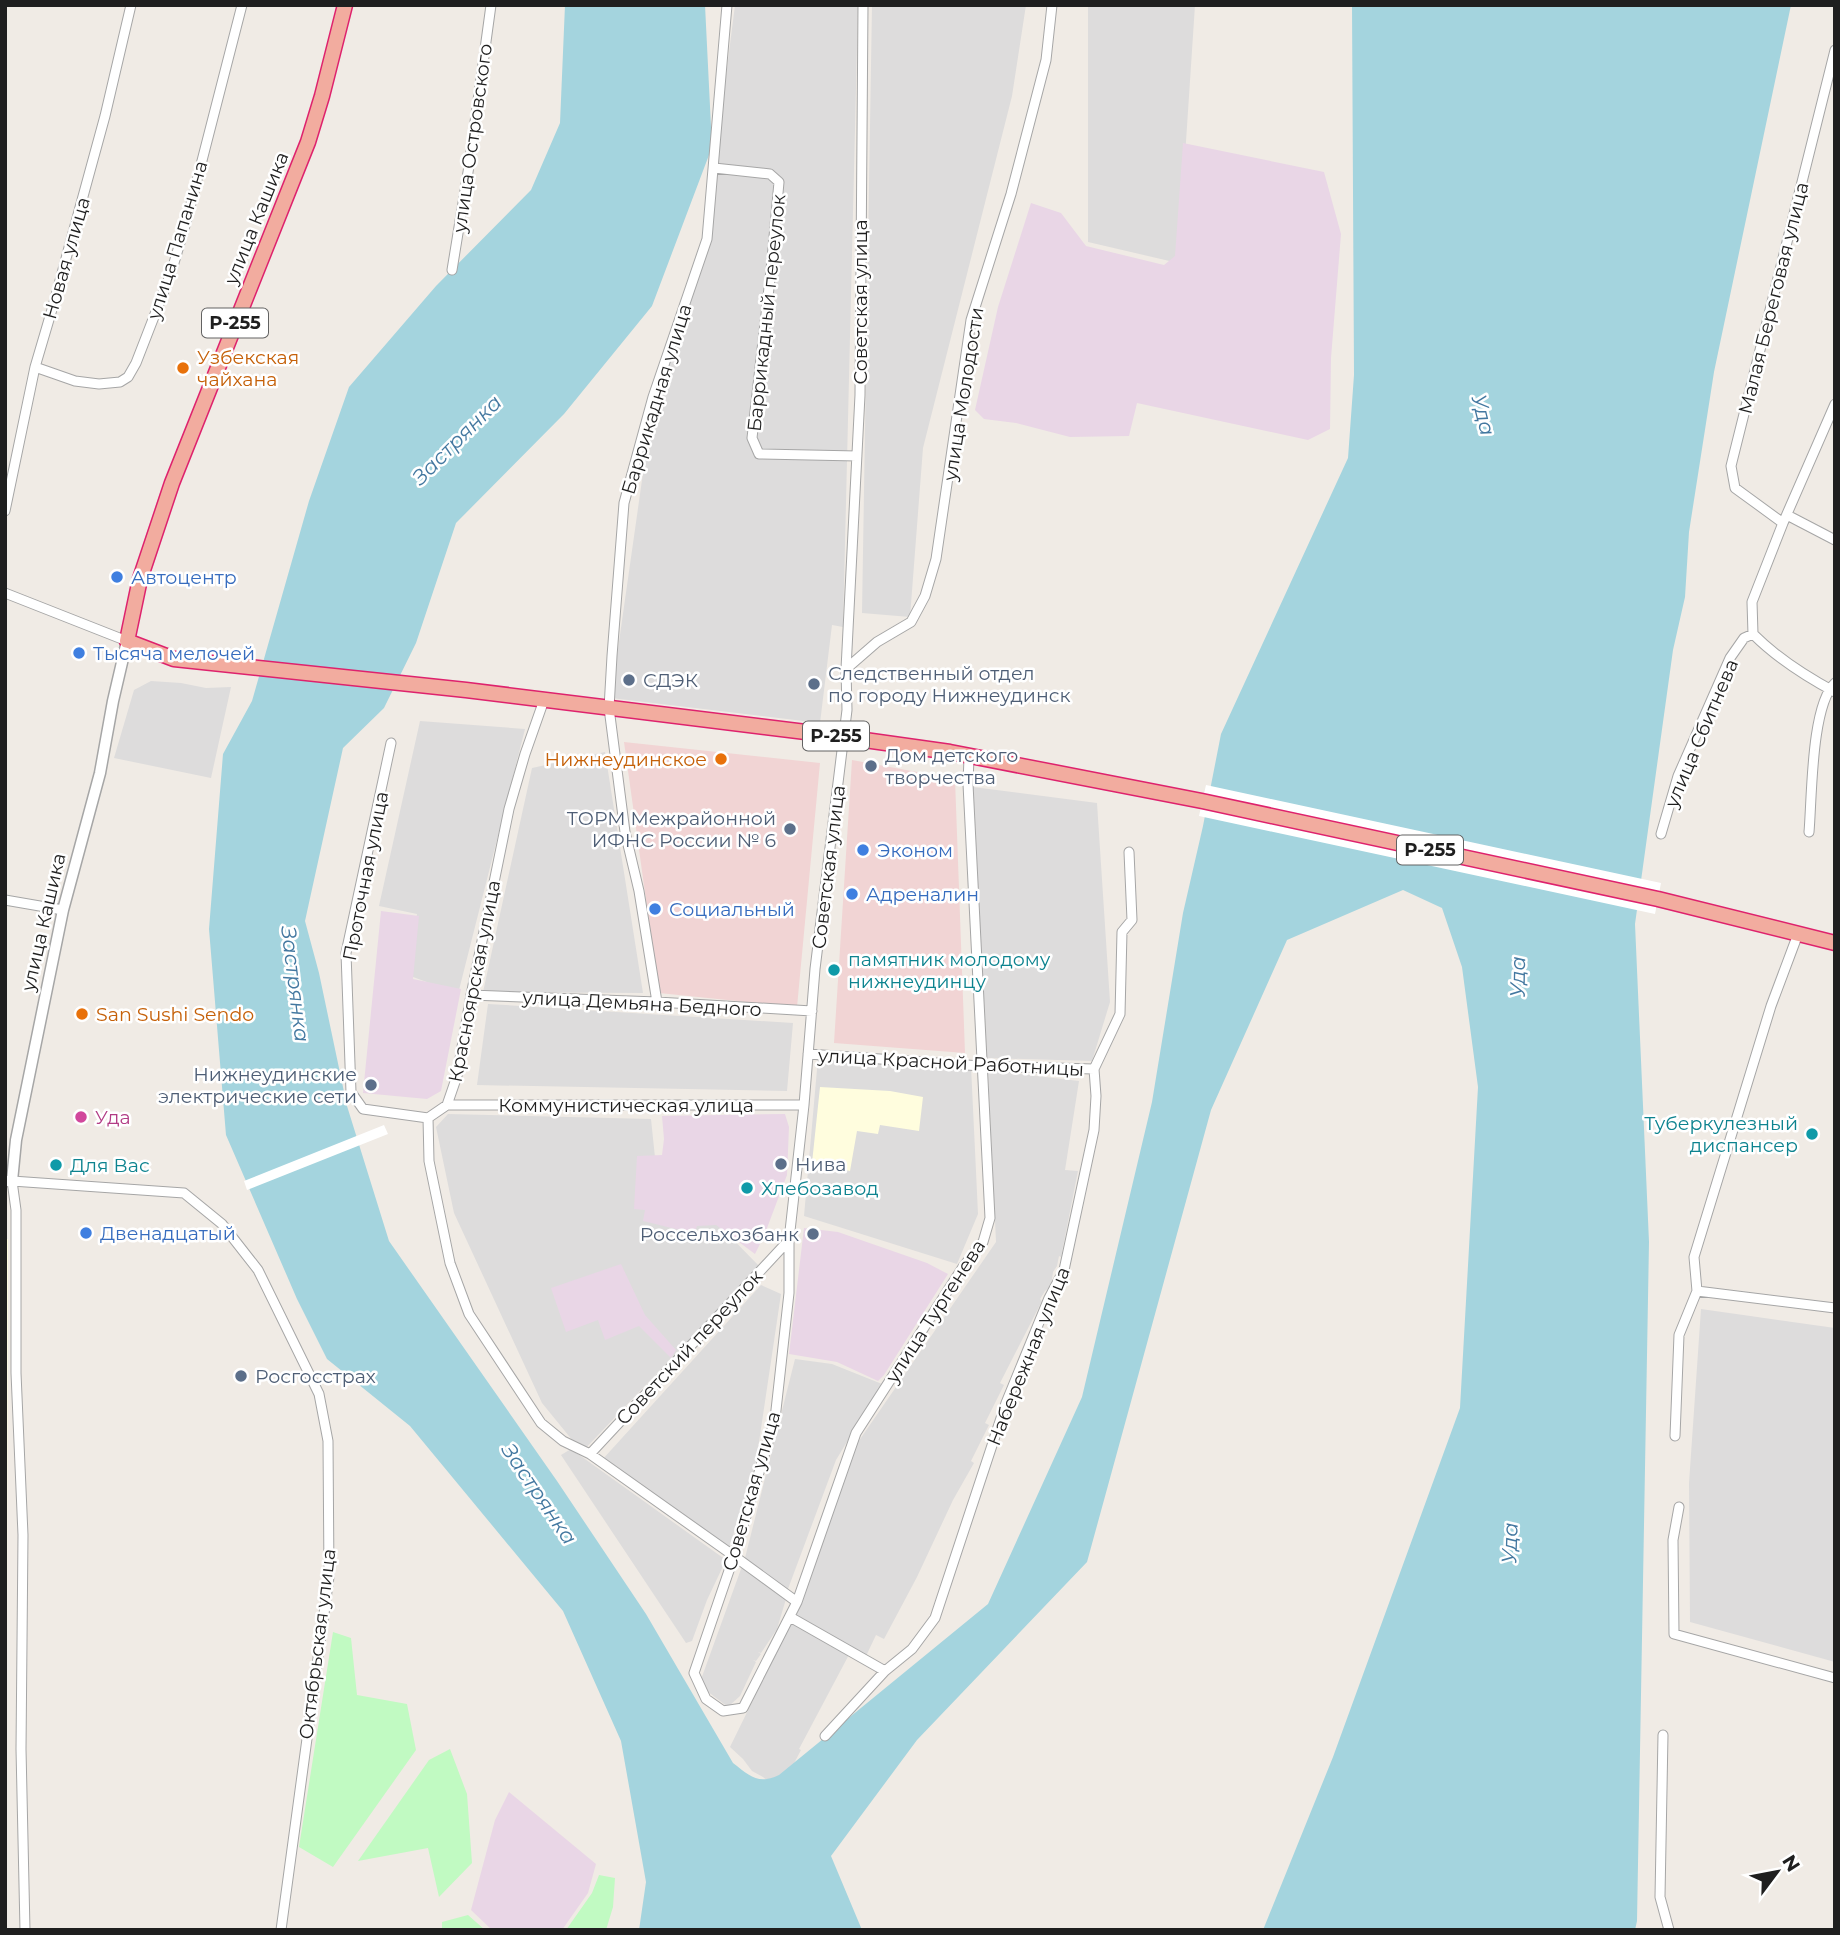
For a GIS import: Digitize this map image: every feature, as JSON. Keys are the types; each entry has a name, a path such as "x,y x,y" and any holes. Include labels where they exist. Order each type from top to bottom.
{"highway":[{"name":"улица Кашика","path":"127,641 140,579 172,483 308,142 345,5"},
{"name":"Р-255","path":"127,641 174,659 466,690 844,737 969,757 1202,801 1658,899 1835,943"}],"street":[{"name":"Новая улица","path":"5,511 35,367 105,116 131,5"},
{"name":"улица Папанина","path":"35,367 75,381 99,384 120,382 128,377 171,273 243,5"},
{"name":"улица Островского","path":"452,270 491,5"},
{"name":"Баррикадная улица","path":"657,1002 639,891 625,832 609,708 624,503 653,397 707,239 727,5"},
{"name":"Советская улица","path":"743,1708 723,1711 706,1699 694,1673 734,1556 775,1419 789,1293 789,1240 815,969 848,710 846,669 860,395 863,5"},
{"name":"улица Молодости","path":"846,669 877,642 911,622 927,588 936,559 971,320 1011,194 1046,60 1052,5"},
{"name":"Малая Береговая улица","path":"1835,50 1731,466 1735,488 1785,519 1835,540"},
{"name":"Баррикадный переулок","path":"714,168 769,174 779,182 752,438 759,454 857,456"},
{"path":"1810,832 1817,726 1833,688 1809,679 1753,634 1752,602 1835,404"},
{"path":"5,593 127,641"},
{"name":"улица Сбитнева","path":"1661,834 1678,776 1730,658 1744,638 1753,634"},
{"name":"улица Кашика","path":"25,1930 21,1749 23,1535 16,1373 16,1210 8,1181 63,910 100,773 127,641"},
{"name":"Красноярская улица","path":"428,1118 447,1105 457,1076 509,809 544,700"},
{"name":"Проточная улица","path":"391,743 346,953 351,1092 363,1109 428,1118"},
{"name":"улица Тургенева","path":"743,1708 797,1602 856,1433 963,1267 983,1242 990,1218 968,784 969,757"},
{"name":"Набережная улица","path":"825,1736 885,1671 912,1649 935,1618 1006,1403 1049,1298 1064,1270 1094,1130 1094,1069 1120,1014 1122,932 1132,920 1129,852"},
{"path":"5,900 63,910"},
{"path":"1675,1436 1679,1335 1697,1291 1695,1257 1771,1006 1798,933"},
{"name":"улица Демьяна Бедного","path":"471,995 812,1011"},
{"name":"улица Красной Работницы","path":"808,1054 981,1066 1094,1069"},
{"name":"Коммунистическая улица","path":"447,1105 804,1105"},
{"path":"428,1118 428,1152 450,1264 469,1314 541,1423 563,1441 590,1454 797,1602"},
{"name":"Октябрьская улица","path":"8,1181 184,1193 222,1224 258,1270 319,1394 328,1441 329,1577 281,1930"},
{"name":"Советский переулок","path":"590,1454 789,1240"},
{"path":"1697,1291 1835,1308"},
{"path":"1679,1507 1673,1540 1674,1634 1835,1678"},
{"path":"790,1618 885,1671"},
{"path":"1663,1735 1660,1897 1669,1930"}],"shaded area":[{"path":"735,5 858,5 843,627 832,625 820,723 611,698 651,417 705,241"},
{"path":"872,5 1026,5 1012,96 923,448 910,617 862,613"},
{"path":"1088,5 1195,5 1178,263 1088,242"},
{"path":"1183,143 1324,172 1341,234 1331,358 1330,429 1308,440 1137,403 1129,436 1070,437 1016,423 984,419 975,410 998,307 1031,203 1061,213 1086,246 1164,265 1175,256"},
{"path":"151,681 206,688 231,687 211,778 114,758 134,690"},
{"path":"420,721 525,729 458,994 408,975 417,914 379,906"},
{"path":"624,742 820,763 797,1007 659,993"},
{"path":"605,752 643,993 483,992 532,768"},
{"path":"852,760 955,779 965,1053 834,1043"},
{"path":"973,787 1097,803 1110,1002 1092,1061 987,1058"},
{"path":"381,911 419,916 413,979 461,989 441,1091 427,1099 363,1093"},
{"path":"488,1004 793,1023 787,1091 477,1085"},
{"path":"818,1058 971,1066 978,1214 957,1264 804,1216"},
{"path":"1010,1066 1011,1073 1079,1081 1065,1170 1078,1171 1061,1257 1059,1256 1053,1272 1051,1286 1040,1299 1042,1301 1000,1383 1004,1385 985,1423 989,1425 971,1461 974,1463 884,1639 876,1635 866,1656 852,1649 789,1773 777,1789 752,1771 730,1747 801,1602 856,1445 996,1242 988,1071 994,1071 994,1067"},
{"path":"820,1087 890,1091 923,1097 919,1131 880,1125 878,1134 857,1131 850,1171 812,1163"},
{"path":"448,1114 651,1119 661,1215 716,1222 759,1266 582,1452 542,1403 454,1213 436,1127"},
{"name":"Хлебозавод","path":"785,1114 789,1127 787,1175 755,1254 716,1225 697,1226 695,1232 680,1230 643,1221 645,1210 634,1209 637,1156 662,1155 662,1116"},
{"path":"804,1228 838,1232 927,1263 948,1274 878,1381 837,1362 789,1354"},
{"path":"5,1239 8,1239 7,1674 5,1674"},
{"path":"621,1264 645,1315 676,1350 671,1358 639,1326 605,1340 598,1320 566,1332 551,1288"},
{"path":"761,1285 781,1294 756,1462 728,1552 602,1460"},
{"path":"1701,1309 1835,1328 1835,1662 1690,1622 1689,1483"},
{"path":"795,1359 832,1364 882,1384 836,1460 785,1597 777,1629 761,1653 758,1652 761,1654 756,1661 753,1660 756,1662 740,1696 728,1707 699,1685 745,1558"},
{"path":"571,1449 726,1560 692,1641 686,1643 561,1455"},
{"path":"509,1792 596,1864 588,1893 562,1930 492,1930 471,1910 495,1820"}],"green space":[{"path":"333,1632 351,1638 357,1695 407,1704 416,1750 333,1867 299,1847"},
{"path":"450,1749 467,1794 472,1863 439,1897 428,1848 358,1861 429,1760"},
{"path":"599,1875 615,1878 613,1907 606,1930 566,1930 592,1893"},
{"path":"468,1915 485,1930 442,1930 442,1922"}],"water":[{"name":"Застрянка","path":"565,5 705,5 712,147 652,306 564,414 456,523 416,643 384,708 343,748 305,921 319,973 347,1106 389,1241 557,1481 646,1614 733,1763 754,1778 765,1779 779,1775 988,1604 1082,1397 1152,1102 1183,913 1221,734 1348,458 1354,375 1352,5 1791,5 1714,372 1689,532 1685,597 1673,650 1635,924 1649,1242 1635,1930 1263,1930 1333,1757 1460,1408 1478,1087 1462,967 1442,908 1403,890 1287,940 1211,1110 1087,1562 917,1740 831,1856 862,1930 639,1930 646,1882 621,1741 563,1611 410,1426 327,1359 297,1299 226,1135 209,929 223,754 252,701 309,501 349,387 436,286 531,190 560,123"}],"pier":[{"path":"1206,785 1661,883 1655,914 1199,816"},
{"path":"384,1125 388,1134 247,1190 244,1181"}],"place":[{"name":"Узбекская чайхана","path":"183,368"},
{"name":"Автоцентр","path":"117,577"},
{"name":"Тысяча мелочей","path":"79,653"},
{"name":"СДЭК","path":"629,680"},
{"name":"Следственный отдел по городу Нижнеудинск","path":"814,684"},
{"name":"Нижнеудинское","path":"721,759"},
{"name":"Дом детского творчества","path":"871,766"},
{"name":"ТОРМ Межрайонной ИФНС России № 6","path":"790,829"},
{"name":"Эконом","path":"863,850"},
{"name":"Адреналин","path":"852,894"},
{"name":"Социальный","path":"655,909"},
{"name":"памятник молодому нижнеудинцу","path":"834,970"},
{"name":"San Sushi Sendo","path":"82,1014"},
{"name":"Нижнеудинские электрические сети","path":"371,1085"},
{"name":"Уда","path":"81,1117"},
{"name":"Туберкулезный диспансер","path":"1812,1134"},
{"name":"Нива","path":"781,1164"},
{"name":"Для Вас","path":"56,1165"},
{"name":"Хлебозавод","path":"747,1188"},
{"name":"Двенадцатый","path":"86,1233"},
{"name":"Россельхозбанк","path":"813,1234"},
{"name":"Росгосстрах","path":"241,1376"}]}
